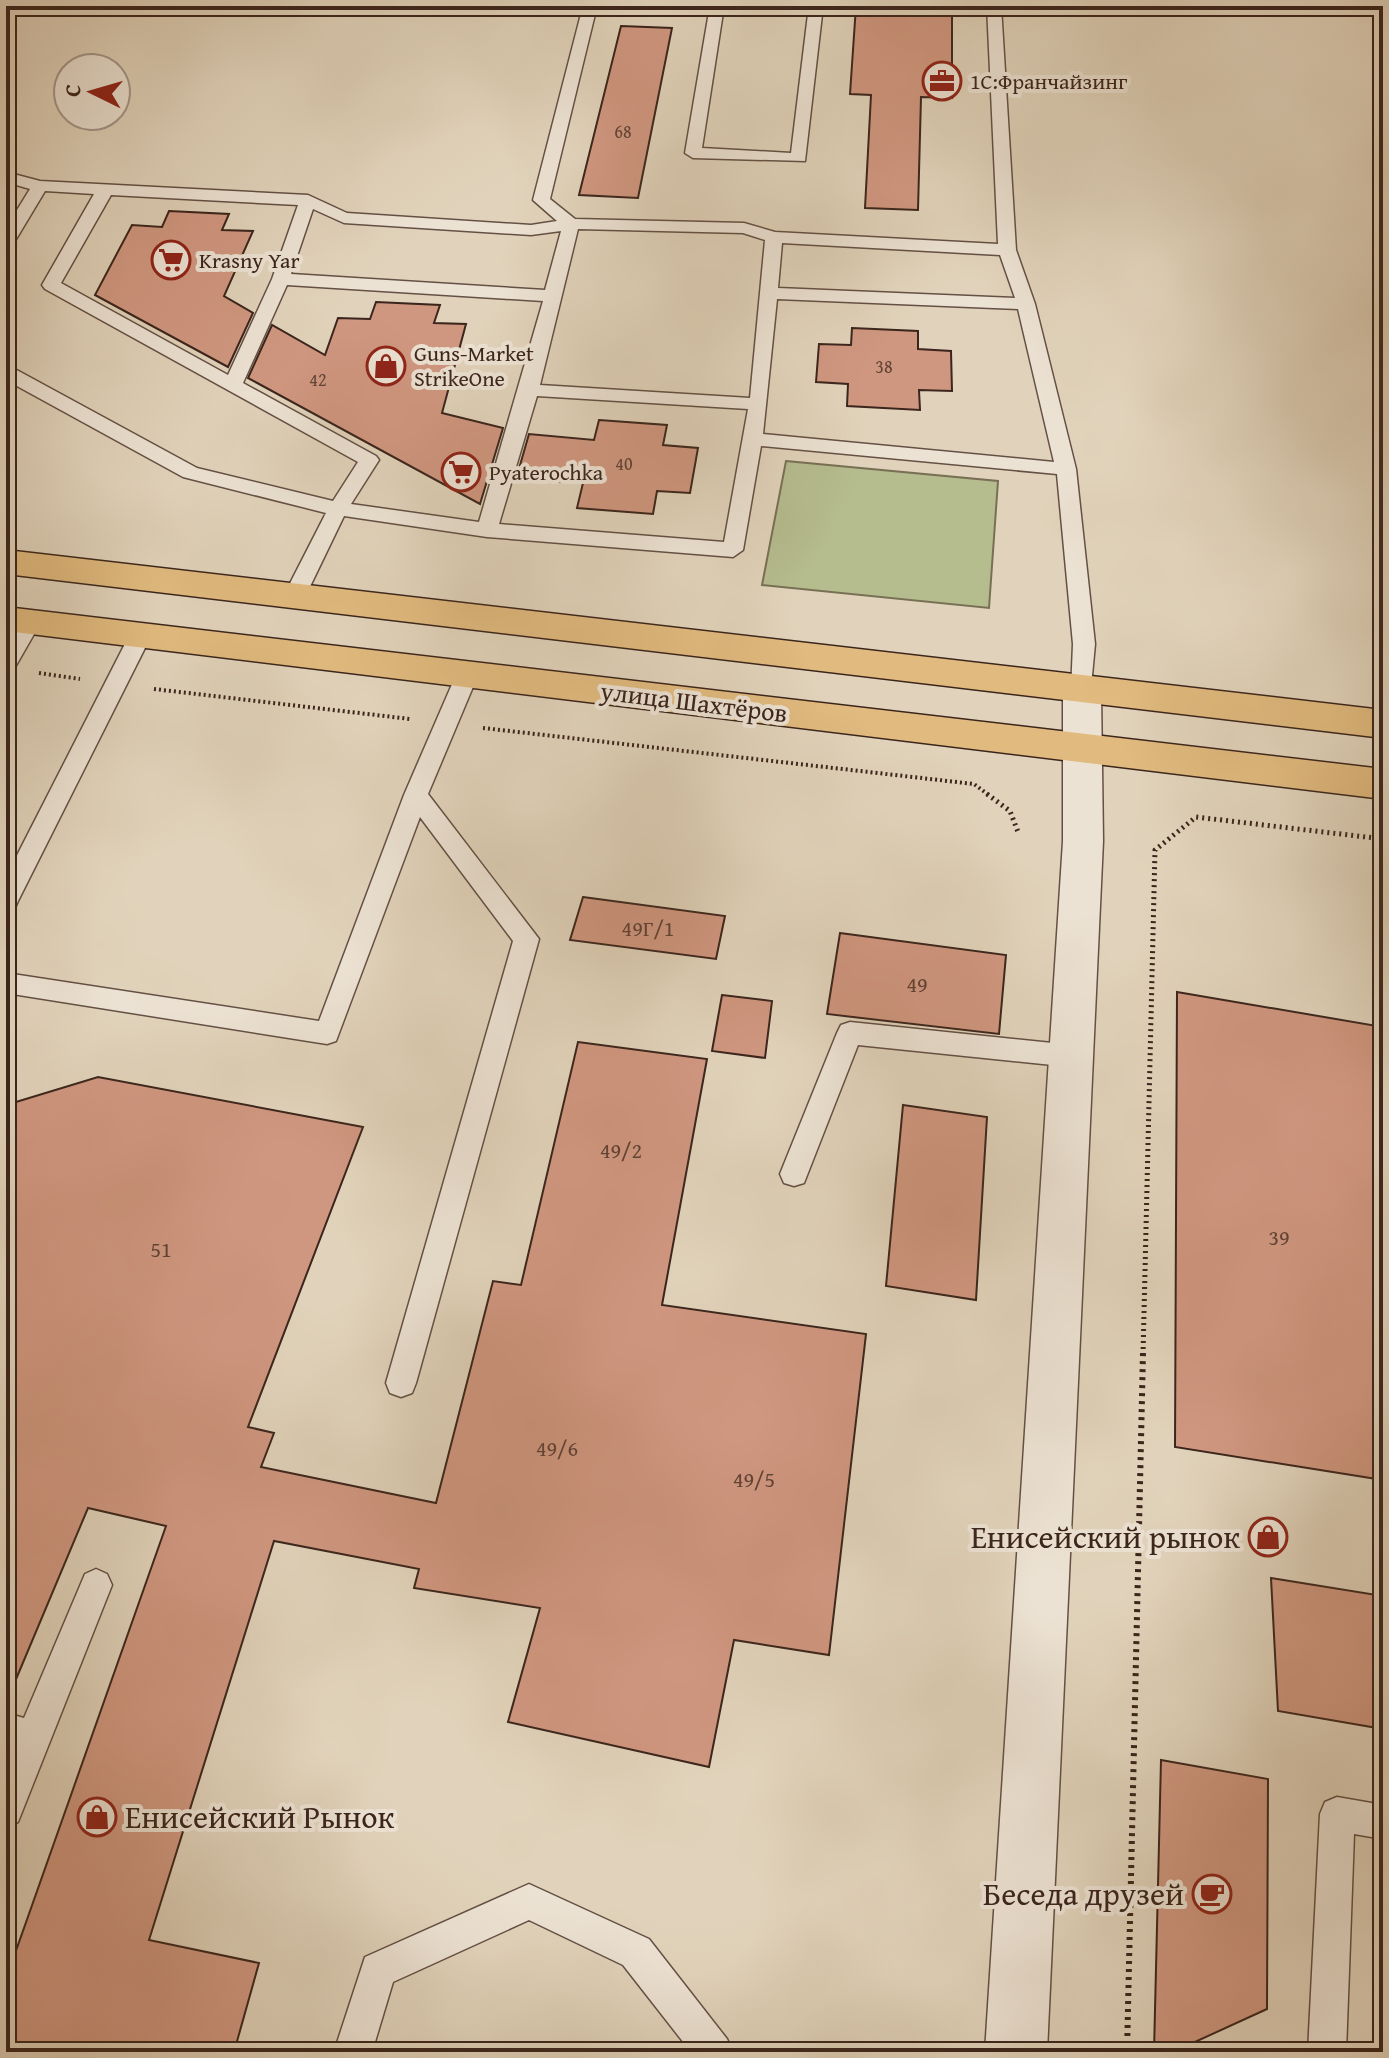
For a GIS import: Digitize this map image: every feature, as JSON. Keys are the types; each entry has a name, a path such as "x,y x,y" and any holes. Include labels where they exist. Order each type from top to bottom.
{"main road":[{"path":"6,562 293,599 1383,724"},
{"name":"улица Шахтёров","path":"18,620 1383,784"}],"street":[{"path":"1016,2052 1083,841 1082,691"}],"lane":[{"path":"571,224 541,200 590,6"},
{"path":"717,6 693,153 799,158 816,6"},
{"path":"994,6 1007,250 1026,304 1066,469 1084,644 1082,691"},
{"path":"6,177 40,186 308,200 344,218 531,230 571,224 744,228 774,237 1007,250"},
{"path":"6,242 40,186"},
{"path":"105,190 51,285 369,460 338,509 293,599"},
{"path":"232,387 281,279 308,200"},
{"path":"487,530 529,390 571,224"},
{"path":"6,372 190,473 338,509 487,530 733,550 759,404 774,237"},
{"path":"281,279 553,296"},
{"path":"771,293 1026,304"},
{"path":"529,390 759,404"},
{"path":"751,439 1066,469"},
{"path":"6,664 18,620"},
{"path":"6,901 140,636"},
{"path":"6,983 327,1033 416,795 467,675"},
{"path":"401,1383 526,939 416,795"},
{"path":"794,1174 850,1033 1072,1056"},
{"path":"6,1810 19,1734 96,1585"},
{"path":"1327,2052 1337,1814 1383,1822"},
{"path":"353,2052 378,1970 529,1902 636,1952 714,2052"}],"path":[{"path":"37,673 446,724 974,784 1010,811 1018,832"},
{"path":"1127,2052 1155,850 1196,817 1383,839"}],"green space":[{"path":"786,461 998,481 989,608 762,585"}],"building":[{"path":"856,6 952,6 952,98 921,97 918,210 865,208 871,95 850,94"},
{"path":"621,26 672,28 638,198 579,195"},
{"path":"169,211 229,214 222,230 253,231 224,296 253,313 228,367 95,295 132,225 162,227"},
{"path":"376,302 440,305 434,323 466,324 442,413 503,428 480,504 248,378 272,325 325,355 338,318 370,319"},
{"path":"852,328 918,331 918,349 951,351 952,391 919,390 920,410 847,406 848,384 816,382 819,344 851,345"},
{"path":"599,420 667,425 663,445 698,448 690,493 657,491 653,514 577,508 583,483 516,479 529,434 594,440"},
{"path":"583,897 725,916 716,959 570,940"},
{"path":"840,933 1006,955 999,1034 827,1014"},
{"path":"1177,992 1383,1027 1383,1480 1175,1447"},
{"path":"722,995 772,1001 765,1058 712,1051"},
{"path":"578,1042 707,1059 662,1305 866,1334 829,1655 734,1640 709,1767 508,1722 540,1608 414,1588 419,1569 274,1541 149,1940 259,1963 234,2052 6,2052 6,1979 166,1526 88,1508 6,1703 6,1105 98,1077 363,1127 248,1427 274,1433 261,1467 436,1503 493,1281 521,1285"},
{"path":"903,1105 987,1117 976,1300 886,1286"},
{"path":"1271,1578 1383,1596 1383,1729 1278,1711"},
{"name":"Беседа друзей","path":"1161,1760 1268,1779 1267,2009 1173,2052 1154,2052"}],"place":[{"name":"1С:Франчайзинг","path":"942,81"},
{"name":"Krasny Yar","path":"171,260"},
{"name":"Guns-Market StrikeOne","path":"386,366"},
{"name":"Pyaterochka","path":"461,472"},
{"name":"Енисейский рынок","path":"1268,1537"},
{"name":"Енисейский Рынок","path":"97,1817"},
{"name":"Беседа друзей","path":"1212,1894"}]}
